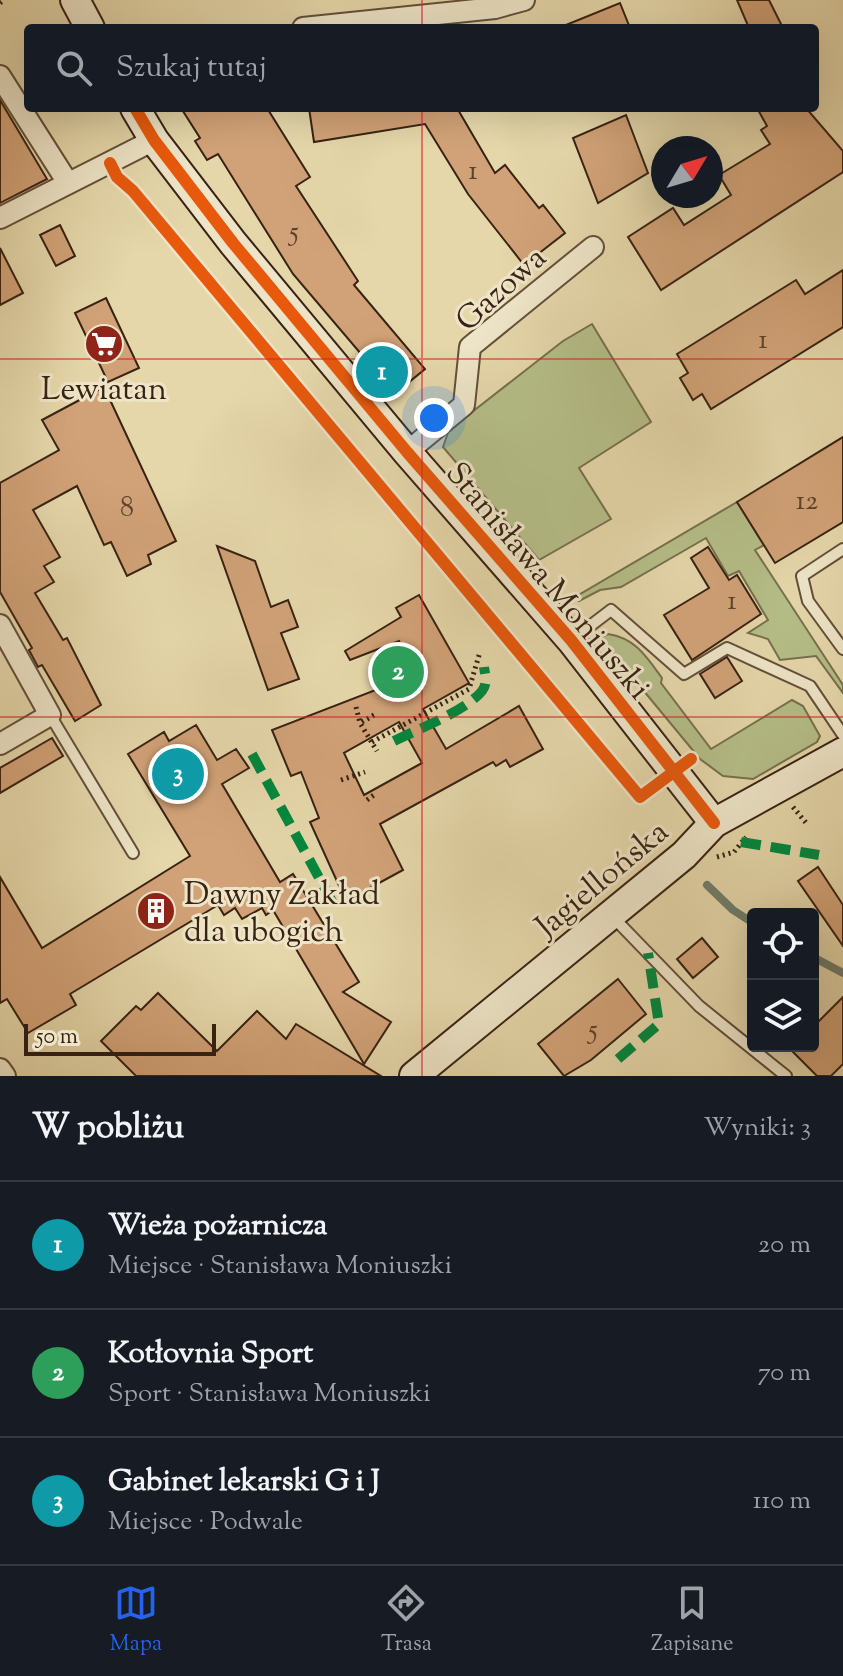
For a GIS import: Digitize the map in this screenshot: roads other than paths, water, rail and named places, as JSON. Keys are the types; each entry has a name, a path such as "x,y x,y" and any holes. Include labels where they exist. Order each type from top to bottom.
{"street":[{"path":"75,0 88,24"},
{"path":"341,24 495,8 524,0"},
{"path":"0,76 68,183"},
{"name":"Stanisława Moniuszki","path":"137,112 154,140 233,243 407,452 571,640 714,823"},
{"path":"0,218 154,140"},
{"name":"Gazowa","path":"407,452 464,405 470,347 593,247"},
{"path":"0,625 50,715 0,744"},
{"name":"Jagiellońska","path":"414,1076 684,855 714,823 843,752"},
{"path":"0,1069 5,1076"}],"lane":[{"path":"843,549 802,576 808,601 843,649"},
{"path":"571,640 611,610 684,674 727,648 810,686 843,735"},
{"path":"50,715 133,853"},
{"path":"610,915 699,1006 786,1076"}],"waterway":[{"path":"707,885 747,919"},
{"path":"819,960 843,973"}],"place":[{"name":"Lewiatan","path":"104,344"},
{"name":"Wieża pożarnicza","path":"382,372"},
{"name":"Kotłovnia Sport","path":"398,672"},
{"name":"Gabinet lekarski G i J","path":"178,774"},
{"name":"Dawny Zakład dla ubogich","path":"156,911"}]}
